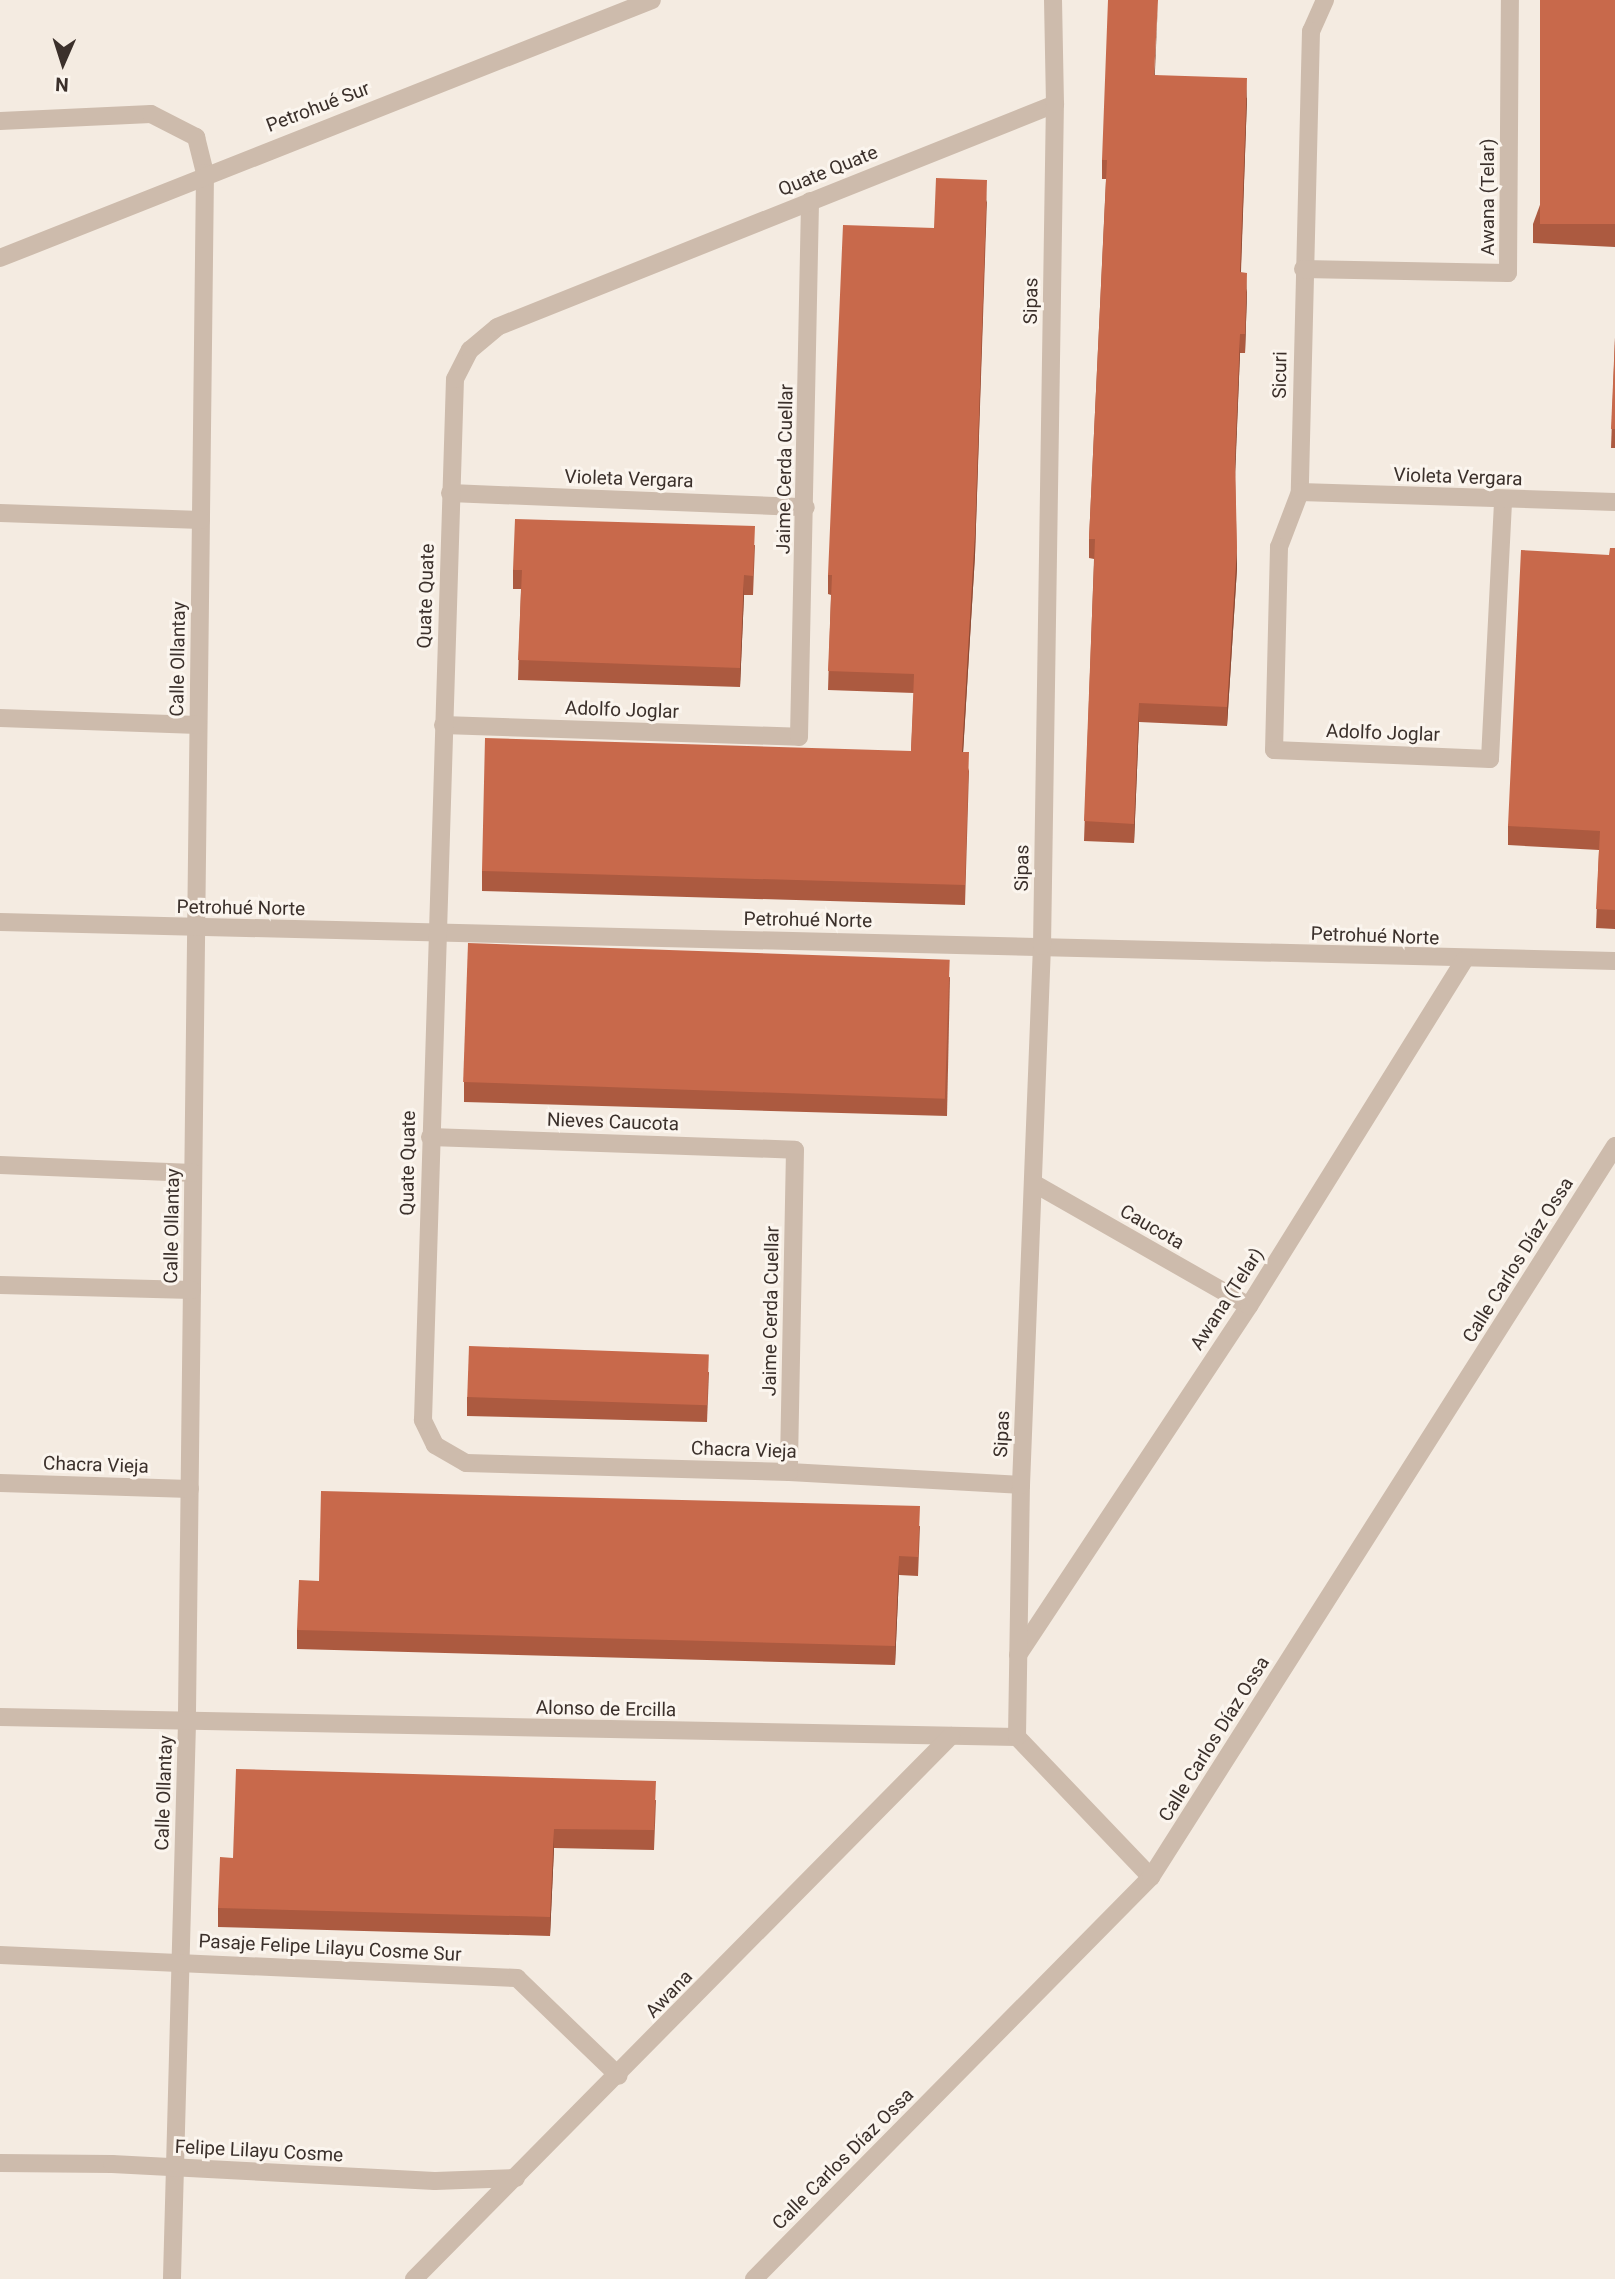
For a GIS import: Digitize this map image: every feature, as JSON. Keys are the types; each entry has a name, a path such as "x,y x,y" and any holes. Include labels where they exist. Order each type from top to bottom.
{"street":[{"name":"Petrohué Sur","path":"0,258 205,173 652,0"},
{"name":"Sipas","path":"1017,1737 1021,1485 1035,1184 1042,946 1055,104 1053,0"},
{"name":"Sicuri","path":"1274,750 1279,547 1300,492 1303,270 1311,30 1325,0"},
{"name":"Awana (Telar)","path":"1303,270 1508,273 1510,0"},
{"name":"Quate Quate","path":"466,1462 435,1445 423,1420 435,933 455,379 470,350 497,327 1055,104"},
{"name":"Calle Ollantay","path":"0,121 151,114 196,137 205,173 187,1723 172,2279"},
{"name":"Jaime Cerda Cuellar","path":"799,737 806,507 810,201"},
{"name":"Violeta Vergara","path":"1300,492 1615,502"},
{"name":"Violeta Vergara","path":"450,493 806,507"},
{"name":"Adolfo Joglar","path":"1274,750 1490,759 1503,499"},
{"path":"0,513 201,520"},
{"path":"0,718 198,725"},
{"name":"Adolfo Joglar","path":"443,725 799,737"},
{"name":"Petrohué Norte","path":"0,922 1042,946 1464,961 1615,961"},
{"name":"Awana (Telar)","path":"1017,1654 1249,1306 1464,961"},
{"name":"Nieves Caucota","path":"430,1137 794,1150"},
{"name":"Calle Carlos Díaz Ossa","path":"754,2279 1150,1877 1615,1146"},
{"name":"Jaime Cerda Cuellar","path":"789,1472 794,1150"},
{"path":"0,1165 193,1172"},
{"name":"Caucota","path":"1035,1184 1249,1306"},
{"path":"0,1285 192,1290"},
{"name":"Chacra Vieja","path":"466,1462 789,1472 1021,1485"},
{"name":"Chacra Vieja","path":"0,1483 190,1489"},
{"name":"Alonso de Ercilla","path":"0,1717 187,1723 1017,1737"},
{"name":"Awana","path":"414,2279 619,2076 951,1735"},
{"path":"1017,1737 1150,1877"},
{"name":"Pasaje Felipe Lilayu Cosme Sur","path":"0,1955 517,1978 619,2076"},
{"name":"Felipe Lilayu Cosme","path":"0,2163 173,2167 435,2180 516,2178"}],"building":[{"path":"1108,0 1158,0 1154,75 1247,78 1240,272 1247,273 1245,334 1240,334 1235,459 1237,548 1227,707 1139,703 1134,824 1084,821 1095,539 1089,539 1107,160 1102,160"},
{"path":"1540,0 1615,0 1615,224 1540,224"},
{"path":"936,178 987,180 975,535 962,752 969,752 965,885 482,871 485,738 911,751 914,674 828,671 832,575 828,575 843,225 934,228"},
{"path":"1615,338 1615,429 1611,429"},
{"path":"515,519 755,526 753,576 744,575 740,668 518,660 522,570 513,570"},
{"path":"1610,548 1615,548 1615,910 1596,909 1600,831 1508,826 1521,550 1609,555"},
{"path":"468,943 950,960 945,1099 463,1082"},
{"path":"469,1346 709,1354 707,1405 467,1397"},
{"path":"321,1491 920,1506 918,1557 899,1556 895,1646 297,1630 299,1580 319,1581"},
{"path":"236,1769 656,1781 654,1830 554,1829 550,1917 218,1908 220,1857 233,1858"}]}
